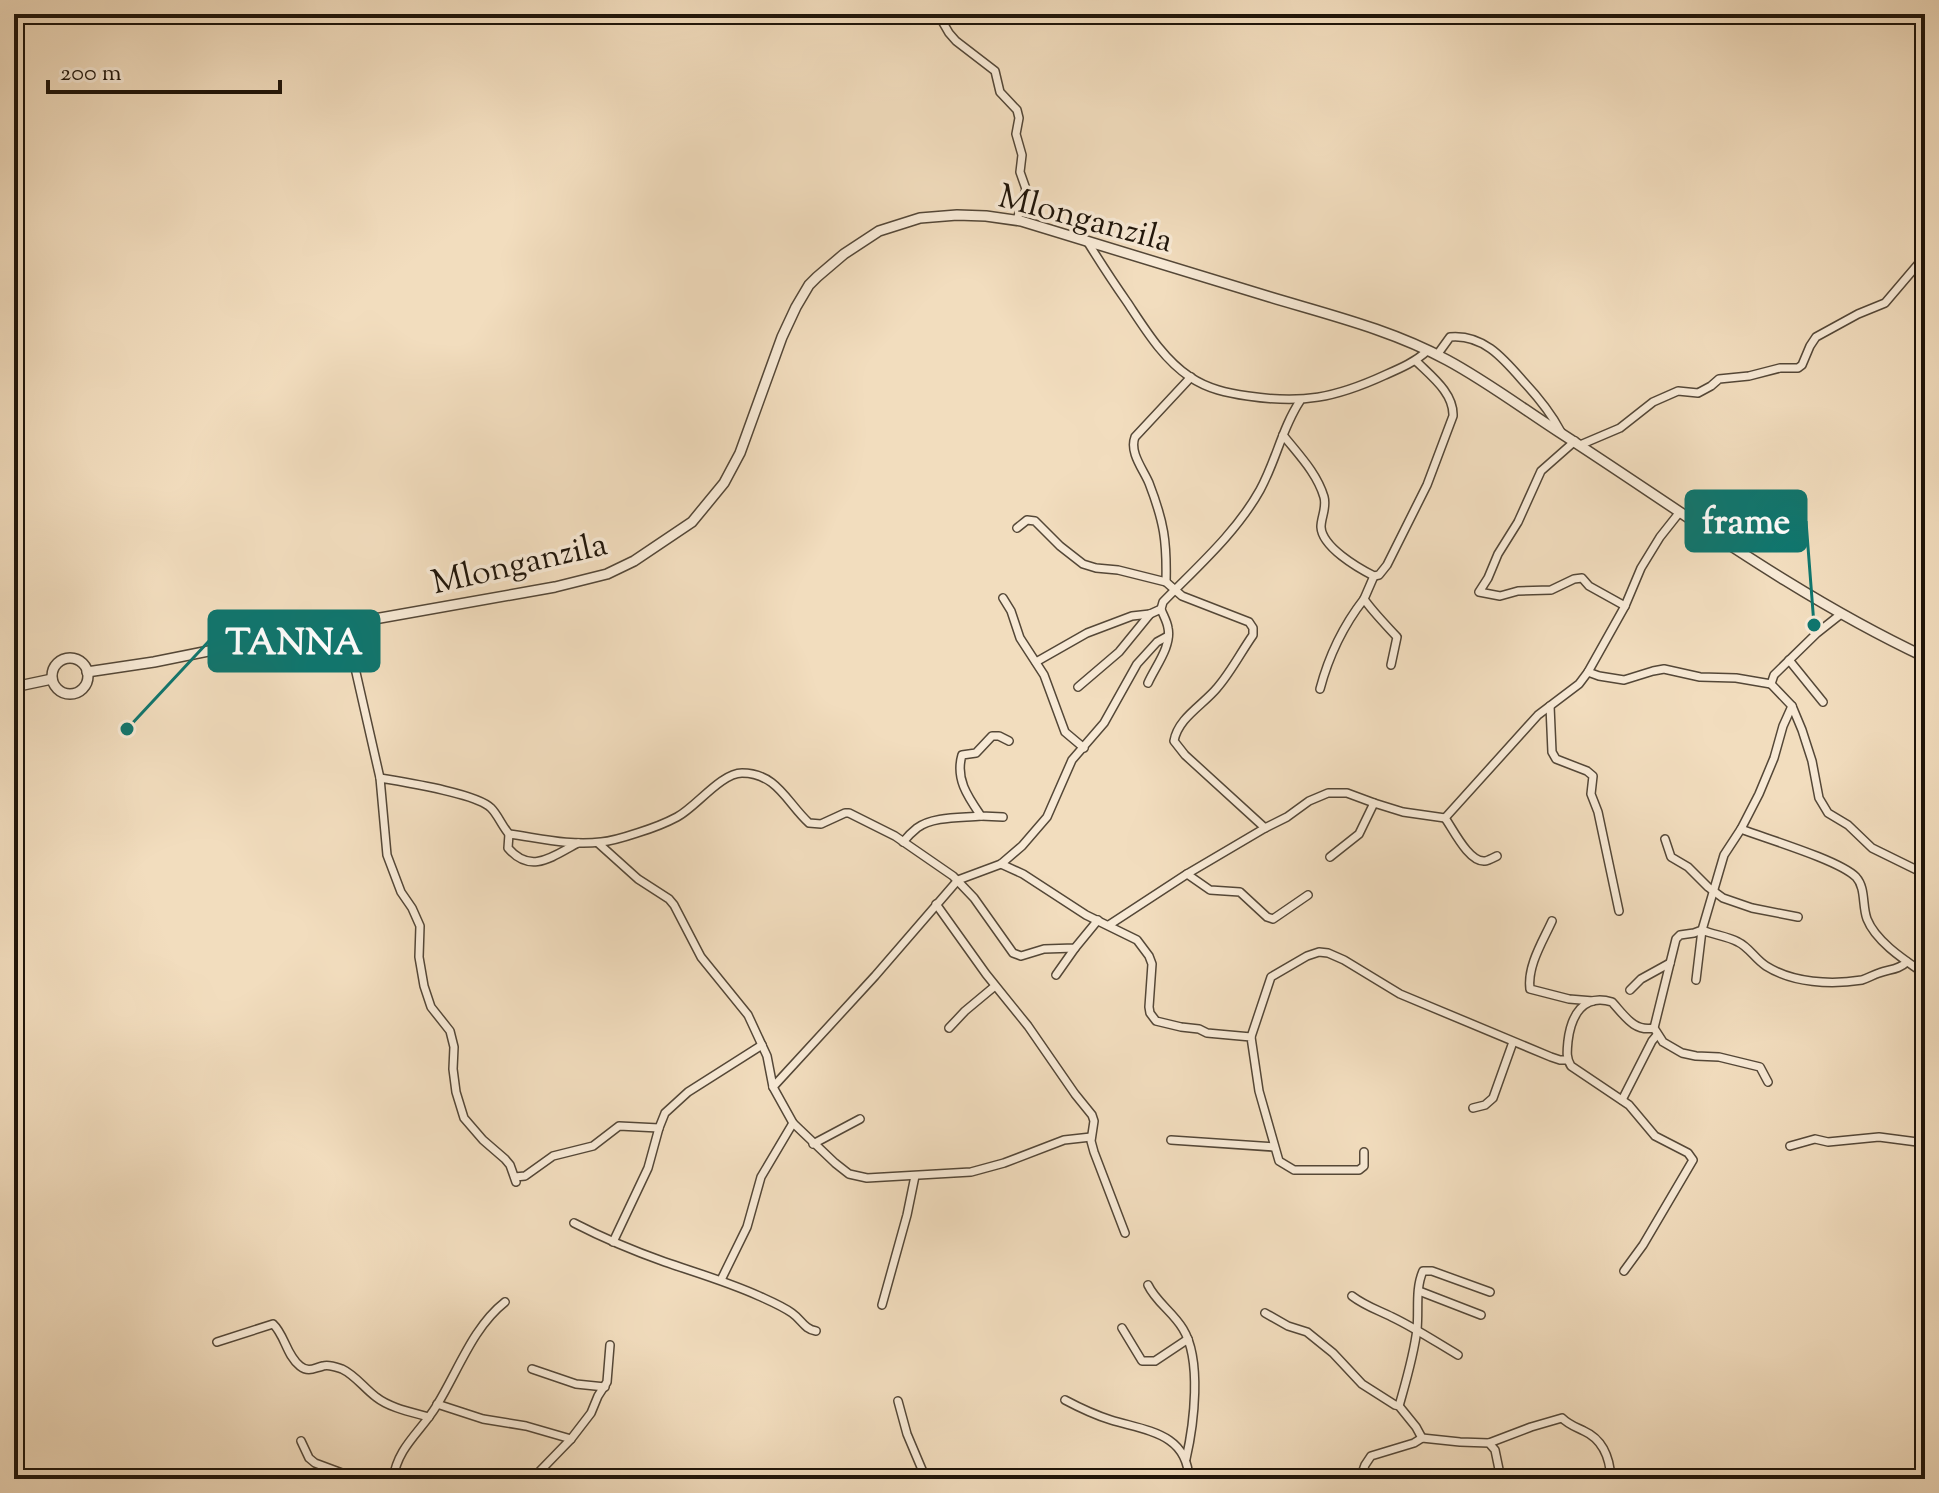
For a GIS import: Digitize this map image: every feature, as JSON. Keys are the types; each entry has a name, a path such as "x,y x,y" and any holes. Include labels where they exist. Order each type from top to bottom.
{"street":[{"path":"938,14 956,41 995,71 1000,92 1017,110 1016,134 1022,155 1020,172 1026,189 1017,220"},
{"name":"Mlonganzila","path":"87,672 555,587 607,574 634,561 692,522 724,483 740,453 782,337 809,285 844,254 879,231 920,218 957,215 1017,220 1332,314 1432,353 1476,377 1679,513 1841,614 1925,657"},
{"path":"1087,241 1149,336 1175,364 1211,388 1229,394 1300,401 1332,395 1361,386 1416,361 1432,353 1450,337 1461,336 1495,350 1543,402 1562,434"},
{"path":"1625,606 1589,586 1582,578 1551,590 1518,591 1500,596 1479,592 1518,522 1541,471 1578,443 1620,428 1653,402 1678,391 1698,393 1719,379 1801,367 1816,337 1853,316 1885,303 1925,256"},
{"path":"1283,435 1320,485 1325,501 1321,530 1326,539 1350,563 1374,576 1379,575 1427,485 1453,416 1449,397 1416,361"},
{"path":"1166,582 1165,528 1133,450 1133,443 1135,437 1191,377"},
{"path":"1148,683 1166,647 1169,629 1161,609 1163,602 1245,516 1271,468 1293,411 1300,401"},
{"path":"1445,818 1538,715 1579,684 1625,606 1641,568 1679,513"},
{"path":"1017,528 1027,520 1035,521 1083,564 1166,582 1182,596 1242,618 1253,628 1253,635 1218,687 1182,723 1174,741 1185,755 1265,828"},
{"path":"1320,689 1336,642 1348,619 1364,599 1374,576"},
{"path":"1003,598 1020,638 1050,689 1065,732 1084,748"},
{"path":"1364,599 1397,637 1391,665"},
{"path":"1036,662 1087,633 1161,609"},
{"path":"1078,687 1119,652 1150,614"},
{"path":"1771,684 1774,675 1789,660 1841,614"},
{"path":"345,624 380,778 387,855 401,892 420,926 419,957 424,986 431,1007 450,1031 454,1047 456,1092 464,1118 505,1159 515,1180 553,1156 593,1146 619,1126 659,1128"},
{"path":"773,1087 958,880 1001,864 1022,846 1047,817 1072,760 1110,714 1143,657 1157,642 1168,636"},
{"path":"68,658 79,660 87,672 85,687 75,694 57,690 52,679 57,663 68,658"},
{"path":"1789,660 1823,702"},
{"path":"1588,672 1624,680 1664,669 1700,677 1736,678 1771,684 1792,706 1812,761 1819,798 1828,813 1848,825 1872,848 1925,874"},
{"path":"14,687 52,679"},
{"path":"1550,706 1552,752 1556,759 1593,776 1591,794 1598,812 1619,911"},
{"path":"1696,980 1702,930 1724,855 1741,829 1774,758 1792,706"},
{"path":"981,816 963,789 961,756 976,753 992,736 1009,741"},
{"path":"380,778 435,788 484,803 492,809 509,834 563,842 598,843 618,840 676,818 731,775 759,776 780,788 809,823 821,824 849,813 884,830 958,880 1013,953 1021,956 1044,949 1075,948"},
{"path":"1109,925 1187,874 1287,817 1309,801 1328,793 1347,793 1403,812 1445,818 1472,857 1486,861 1497,856"},
{"path":"1330,857 1359,834 1374,803"},
{"path":"903,842 918,827 935,821 1003,817"},
{"path":"1741,829 1829,862 1854,875 1860,882 1867,919 1877,934 1925,974"},
{"path":"509,834 508,848 516,857 527,862 542,861 580,842"},
{"path":"1665,839 1671,857 1688,867 1713,892 1741,904 1798,917"},
{"path":"598,843 638,879 674,905 701,957 743,1006 755,1027 767,1056 773,1087 793,1123 842,1169 858,1177 963,1174 1064,1140 1091,1137"},
{"path":"1001,864 1137,940 1152,964 1149,1007 1156,1021 1207,1033 1251,1037"},
{"path":"1187,874 1210,890 1240,892 1273,919 1308,895"},
{"path":"936,904 1092,1115 1094,1152 1125,1233"},
{"path":"1056,975 1098,920"},
{"path":"1552,921 1534,965 1530,989 1569,999 1610,1000 1630,1022 1642,1030 1656,1032 1663,1042 1682,1053 1719,1057 1760,1067 1768,1082"},
{"path":"1622,1100 1656,1032 1677,937 1702,930 1736,941 1763,964 1784,974 1823,983 1859,980 1896,970 1907,962"},
{"path":"1364,1152 1364,1166 1359,1170 1294,1170 1279,1161 1259,1091 1251,1037 1273,975 1319,952 1344,960 1416,1002 1513,1042 1567,1060 1575,1069 1634,1110 1655,1136 1688,1153 1693,1160 1643,1245 1624,1271"},
{"path":"1630,990 1641,979 1670,963"},
{"path":"949,1028 995,986"},
{"path":"1567,1060 1572,1019 1585,1005 1595,1001"},
{"path":"1473,1108 1485,1105 1493,1098 1513,1042"},
{"path":"613,1242 648,1168 665,1113 688,1092 762,1045"},
{"path":"813,1144 860,1119"},
{"path":"721,1280 747,1227 761,1177 793,1123"},
{"path":"1790,1146 1815,1139 1828,1142 1879,1137 1925,1143"},
{"path":"1171,1140 1274,1147"},
{"path":"882,1305 915,1176"},
{"path":"574,1223 613,1242 721,1280 785,1308 807,1329 816,1331"},
{"path":"1399,1406 1417,1330 1420,1276 1423,1271 1490,1292"},
{"path":"1148,1285 1177,1321 1192,1351 1195,1377 1186,1459 1189,1479"},
{"path":"1419,1291 1481,1315"},
{"path":"1352,1296 1363,1305 1389,1315 1458,1355"},
{"path":"393,1479 402,1450 429,1417 473,1341 505,1302"},
{"path":"1265,1313 1307,1332 1333,1353 1362,1384 1408,1414 1422,1438"},
{"path":"217,1342 273,1324 294,1360 302,1367 316,1370 323,1366 337,1367 349,1373 381,1400 429,1417"},
{"path":"1122,1328 1142,1361 1155,1361 1188,1339"},
{"path":"475,1479 483,1473 520,1479 530,1478 539,1472 588,1418 605,1387 610,1345"},
{"path":"532,1369 576,1384 605,1387"},
{"path":"1065,1400 1102,1417 1157,1433 1177,1445 1186,1459"},
{"path":"898,1401 907,1434 926,1479"},
{"path":"437,1404 483,1419 526,1426 571,1439"},
{"path":"1360,1479 1371,1456 1404,1447 1422,1438 1489,1443 1562,1418 1590,1434 1604,1449 1611,1479"},
{"path":"301,1441 315,1463 358,1479"},
{"path":"1489,1443 1495,1450 1501,1479"},
{"path":"700,1479 706,1475 855,1475 862,1479"}],"place":[{"name":"frame","path":"1814,625"},
{"name":"TANNA","path":"127,729"}]}
